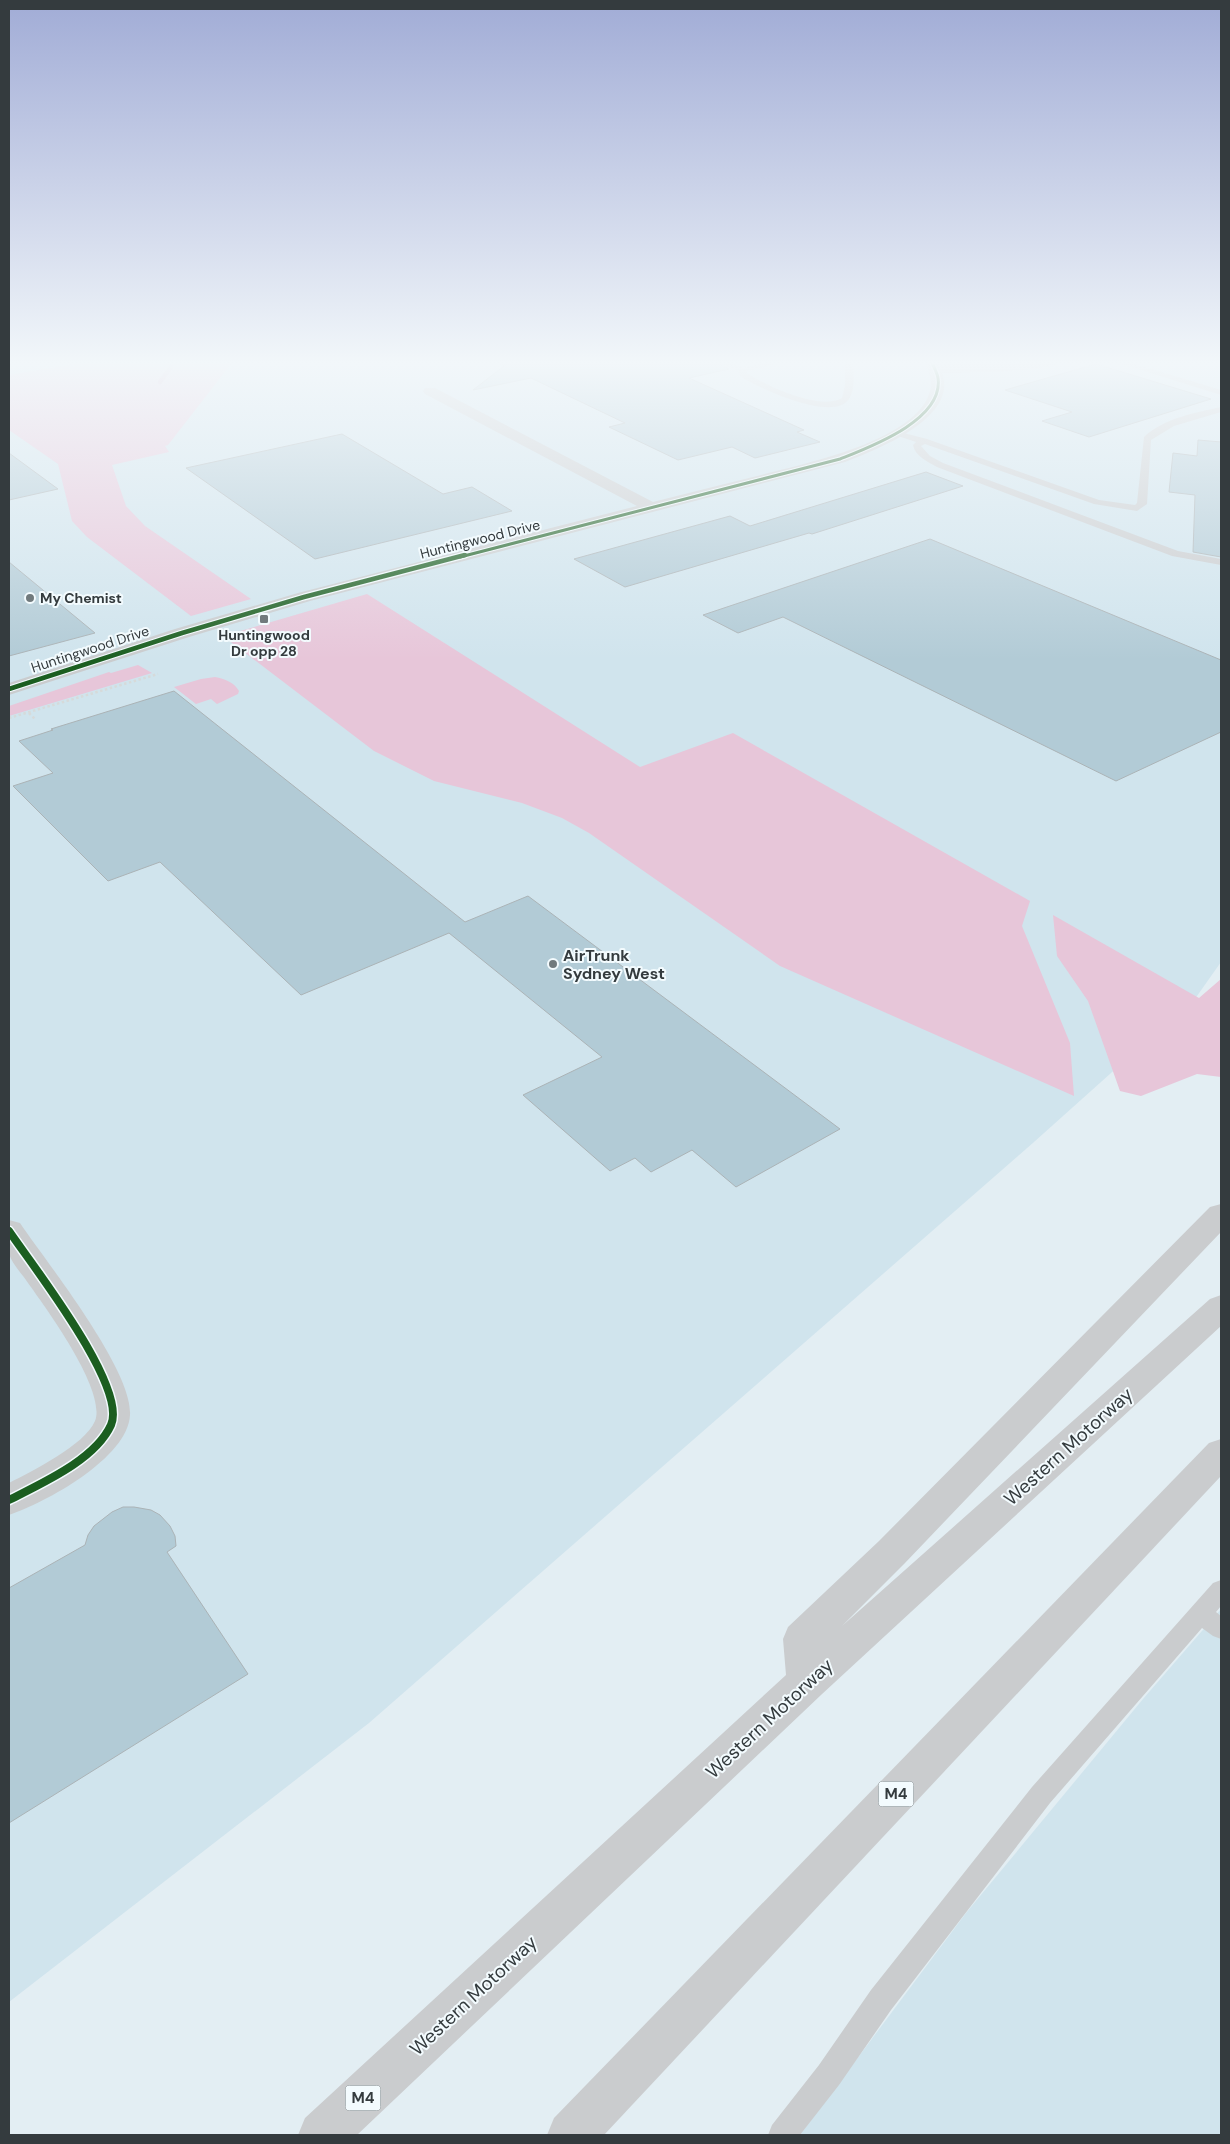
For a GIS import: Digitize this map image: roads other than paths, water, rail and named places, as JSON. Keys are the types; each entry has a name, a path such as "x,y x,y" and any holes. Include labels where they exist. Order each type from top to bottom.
{"main road":[{"path":"561,460 652,508"},
{"name":"Huntingwood Drive","path":"9,688 262,609 836,460"},
{"path":"807,1682 802,1639 892,1552 1221,1214"},
{"path":"9,1231 77,1331 98,1370 112,1397 112,1423 96,1447 50,1478 9,1500"},
{"name":"Western Motorway","path":"322,2135 807,1682 1221,1308"},
{"name":"M4","path":"571,2135 1221,1453"}],"lane":[{"path":"931,460 1176,554 1221,562"},
{"path":"978,460 1114,507 1137,508 1142,504 1145,460"},
{"path":"782,2135 829,2074 887,1992 1041,1795 1221,1590"},
{"path":"1200,1614 1221,1629"}],"place":[{"name":"My Chemist","path":"30,598"},
{"name":"Huntingwood Dr opp 28","path":"264,619"},
{"name":"AirTrunk Sydney West","path":"553,964"}]}
